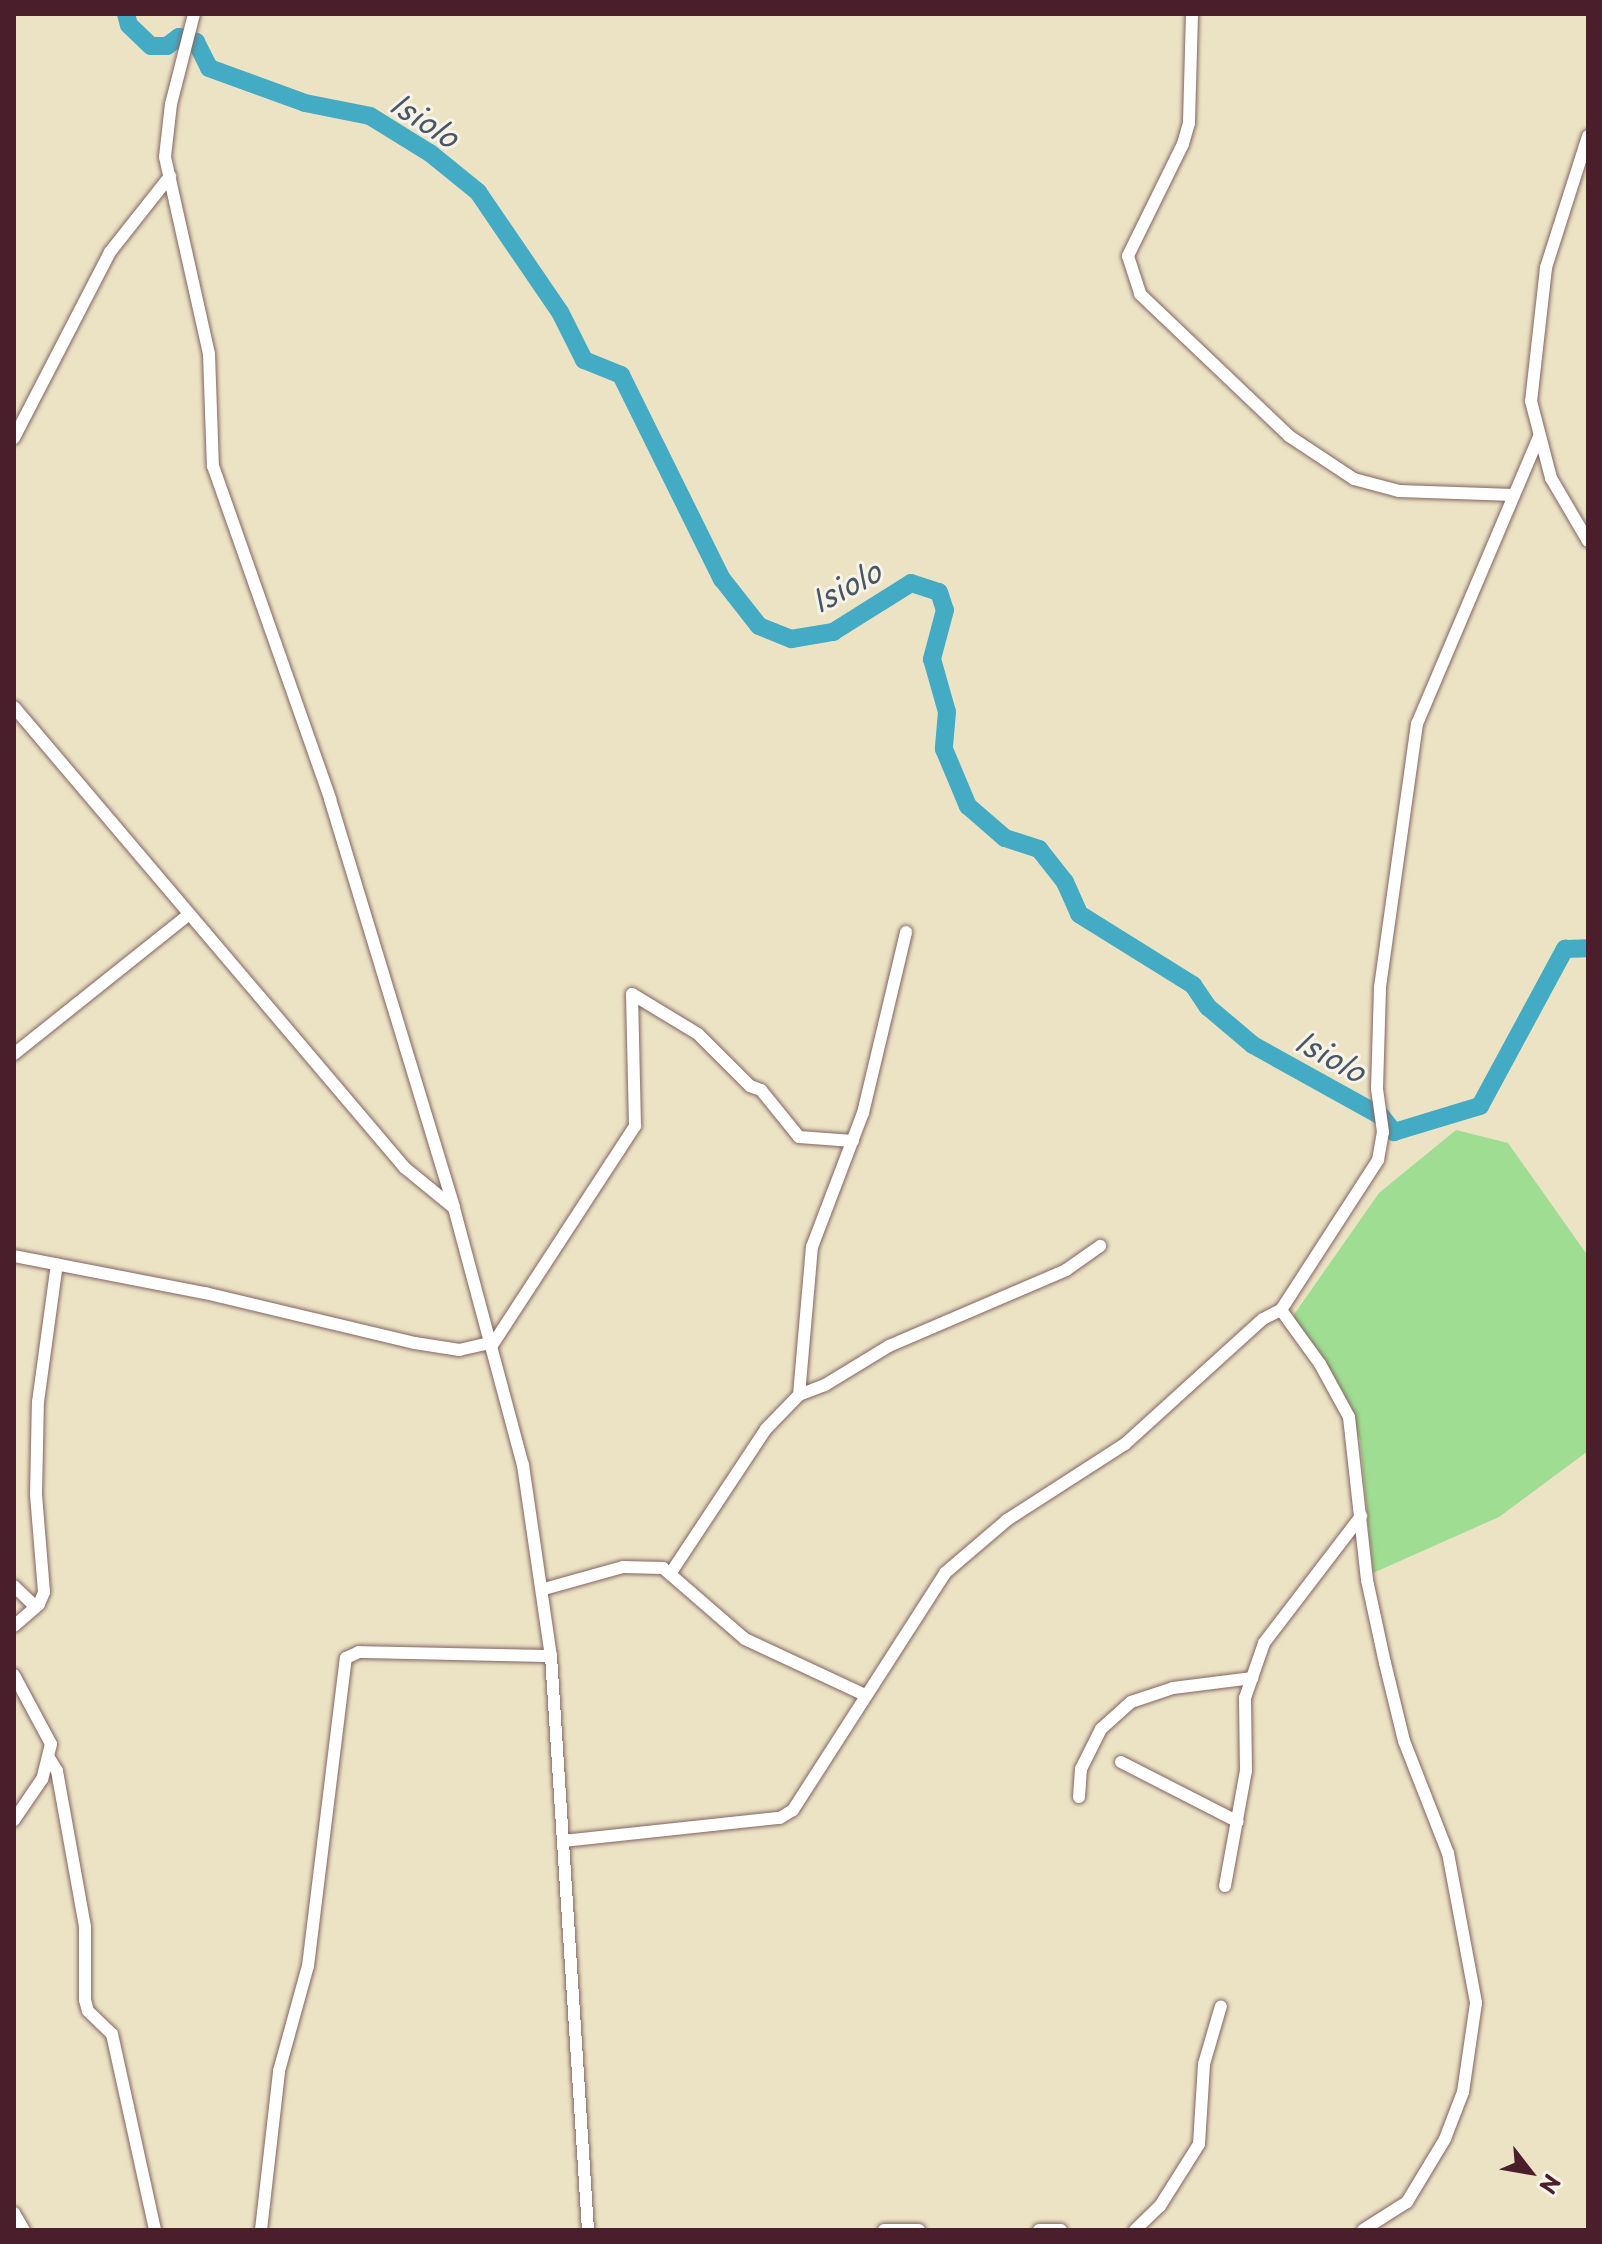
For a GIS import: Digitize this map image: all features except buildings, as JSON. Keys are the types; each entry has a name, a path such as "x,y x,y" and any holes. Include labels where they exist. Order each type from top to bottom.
{"street":[{"path":"194,14 165,135 170,176 209,354 210,433 219,488 251,565 330,799 454,1208 523,1465 544,1589 551,1656 588,2230"},
{"path":"1192,14 1186,133 1173,171 1128,256 1140,294 1278,426 1354,479 1399,491 1514,495"},
{"path":"1588,136 1546,268 1536,321 1531,401 1551,478 1588,541"},
{"path":"14,438 110,252 170,176"},
{"path":"563,1841 780,1818 802,1801 863,1694 875,1684 945,1573 972,1547 1125,1444 1263,1319 1281,1310 1378,1160 1383,1132 1377,1089 1380,987 1408,769 1428,693 1539,437"},
{"path":"14,707 187,916 405,1168 454,1208"},
{"path":"14,1054 187,916"},
{"path":"799,1395 812,1247 853,1141 883,1042 906,932"},
{"path":"14,1256 415,1343 459,1350 490,1345 635,1126 632,994 698,1034 750,1086 761,1090 799,1137 853,1141"},
{"path":"672,1571 766,1429 799,1395 825,1385 889,1346 1066,1270 1100,1246"},
{"path":"14,1626 35,1606 44,1592 36,1494 38,1402 57,1264"},
{"path":"1281,1310 1320,1364 1349,1417 1367,1580 1396,1711 1448,1853 1476,2003 1463,2092 1445,2139 1407,2202 1363,2230"},
{"path":"1225,1886 1246,1771 1245,1698 1264,1643 1361,1516"},
{"path":"544,1589 623,1567 672,1571 705,1609 745,1639 863,1694"},
{"path":"14,1586 35,1606"},
{"path":"261,2230 279,2071 308,1966 346,1658 359,1652 551,1656"},
{"path":"14,1675 51,1744 49,1758 14,1820"},
{"path":"1079,1797 1081,1769 1101,1729 1131,1702 1173,1688 1252,1678"},
{"path":"49,1758 57,1771 85,1927 85,2000 88,2011 112,2034 155,2230"},
{"path":"1121,1762 1238,1822"},
{"path":"1135,2230 1160,2206 1199,2144 1204,2064 1221,2006"},
{"path":"14,2213 24,2230"},
{"path":"884,2230 919,2230"},
{"path":"1039,2230 1061,2230"}],"green space":[{"path":"1456,1130 1508,1143 1588,1256 1588,1451 1499,1517 1373,1573 1360,1439 1293,1316 1379,1193"}],"waterway":[{"name":"Isiolo","path":"126,14 129,25 151,46 167,46 179,37 196,42 209,68 305,103 370,116 430,153 478,192 560,312 584,360 621,375 722,579 759,626 791,639 833,632 911,583 939,592 945,610 932,659 947,712 944,749 968,806 1005,838 1039,849 1065,882 1079,914 1193,985 1208,1007 1253,1045 1381,1116 1394,1132 1480,1106 1565,949 1588,948"}]}
